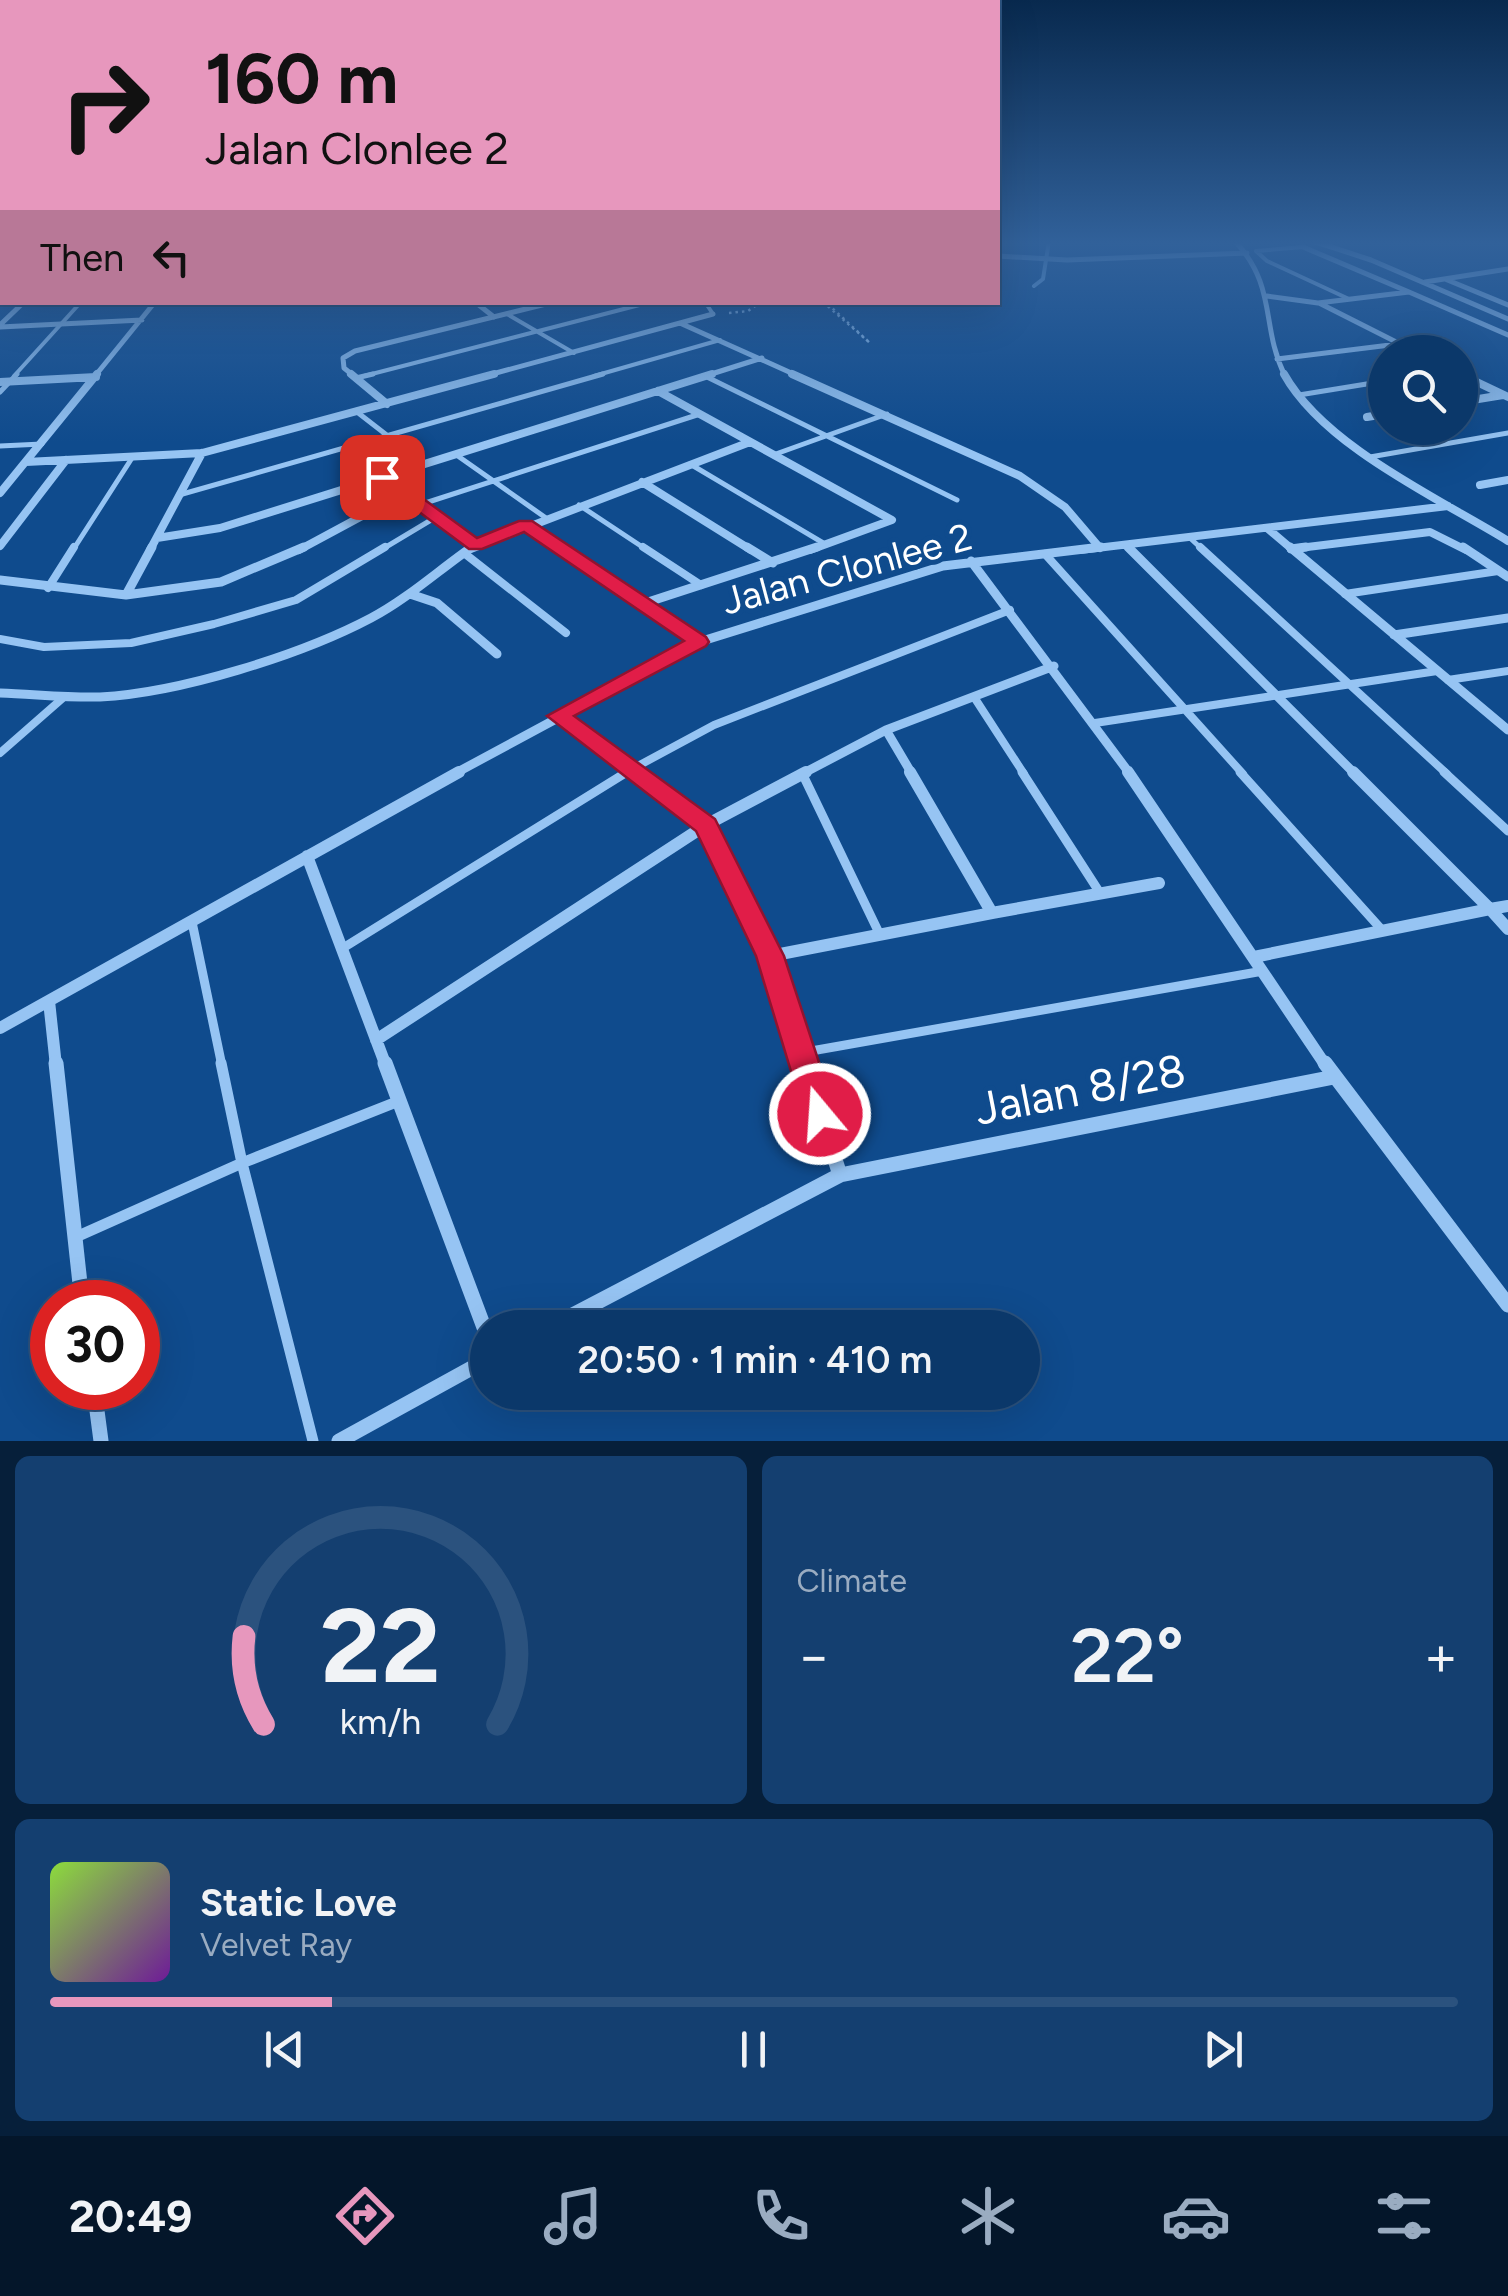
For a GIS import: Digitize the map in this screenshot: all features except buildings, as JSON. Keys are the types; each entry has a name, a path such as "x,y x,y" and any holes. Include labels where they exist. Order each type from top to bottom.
{"street":[{"path":"0,326 18,308"},
{"path":"0,493 150,308"},
{"path":"483,308 494,317"},
{"path":"387,404 344,368 342,358 530,308"},
{"path":"1270,308 1277,359 1322,423 1508,541"},
{"path":"1328,308 1380,335"},
{"path":"1446,308 1508,335"},
{"path":"1484,308 1508,318"},
{"path":"26,462 202,454 713,314"},
{"path":"0,326 142,320"},
{"path":"682,324 1020,476 1065,507 1100,548"},
{"path":"1277,359 1368,348"},
{"path":"157,538 220,528 762,358"},
{"path":"5,382 96,377"},
{"path":"1478,383 1506,396"},
{"path":"642,604 892,520 658,390"},
{"path":"1478,400 1506,396"},
{"path":"0,693 64,697 135,693 223,672 345,632 410,594 475,545 750,442"},
{"path":"126,595 202,454"},
{"path":"0,546 66,460"},
{"path":"382,477 475,545"},
{"path":"1480,484 1508,480"},
{"path":"642,482 773,562"},
{"path":"0,580 126,595 187,589 232,579 404,494"},
{"name":"Jalan Clonlee 2","path":"0,1028 699,642 943,566 1448,506"},
{"path":"525,525 699,642"},
{"path":"1267,528 1508,730"},
{"path":"1292,549 1438,533 1508,578"},
{"path":"1126,545 1508,929"},
{"path":"972,561 1095,722 1334,1077 1508,1306"},
{"path":"410,594 437,603 497,654"},
{"path":"1394,635 1508,618"},
{"path":"376,1040 706,826 802,773 886,730 1054,666"},
{"path":"559,716 706,826 770,956 840,1175"},
{"path":"886,730 992,913"},
{"path":"307,856 477,1310"},
{"path":"770,956 1160,883"},
{"path":"1254,956 1508,906"},
{"path":"49,1002 79,1280"},
{"name":"Jalan 8/28","path":"582,1310 840,1175 1334,1077"},
{"path":"339,1441 470,1370"},
{"path":"97,1410 101,1441"}],"lane":[{"path":"0,392 76,308"},
{"path":"356,378 627,308"},
{"path":"710,308 713,314"},
{"path":"507,314 574,354"},
{"path":"179,496 720,340"},
{"path":"705,376 957,500"},
{"path":"1299,395 1368,384"},
{"path":"357,412 424,464"},
{"path":"419,505 700,414"},
{"path":"773,455 887,414"},
{"path":"1370,457 1508,433"},
{"path":"0,446 42,444"},
{"path":"455,454 546,518"},
{"path":"48,588 132,458"},
{"path":"690,464 824,544"},
{"path":"580,505 701,586"},
{"path":"0,639 44,647 131,643 214,624 296,600 436,518"},
{"path":"1493,532 1508,529"},
{"path":"1190,538 1508,831"},
{"path":"464,553 566,633"},
{"path":"1045,554 1382,930"},
{"path":"1345,594 1498,571"},
{"path":"343,948 629,771 714,724 1010,610"},
{"path":"1095,722 1438,671"},
{"path":"1448,680 1508,671"},
{"path":"0,754 64,697"},
{"path":"974,697 1100,893"},
{"path":"802,773 880,935"},
{"path":"192,922 242,1163 313,1441"},
{"path":"800,1053 1263,971"},
{"path":"74,1238 242,1163 399,1101"}],"path":[{"path":"713,314 752,308"},
{"path":"830,308 870,342 832,308"}],"route":[{"path":"382,477 475,545 525,525 699,642 559,716 706,826 770,956 820,1114"}]}
